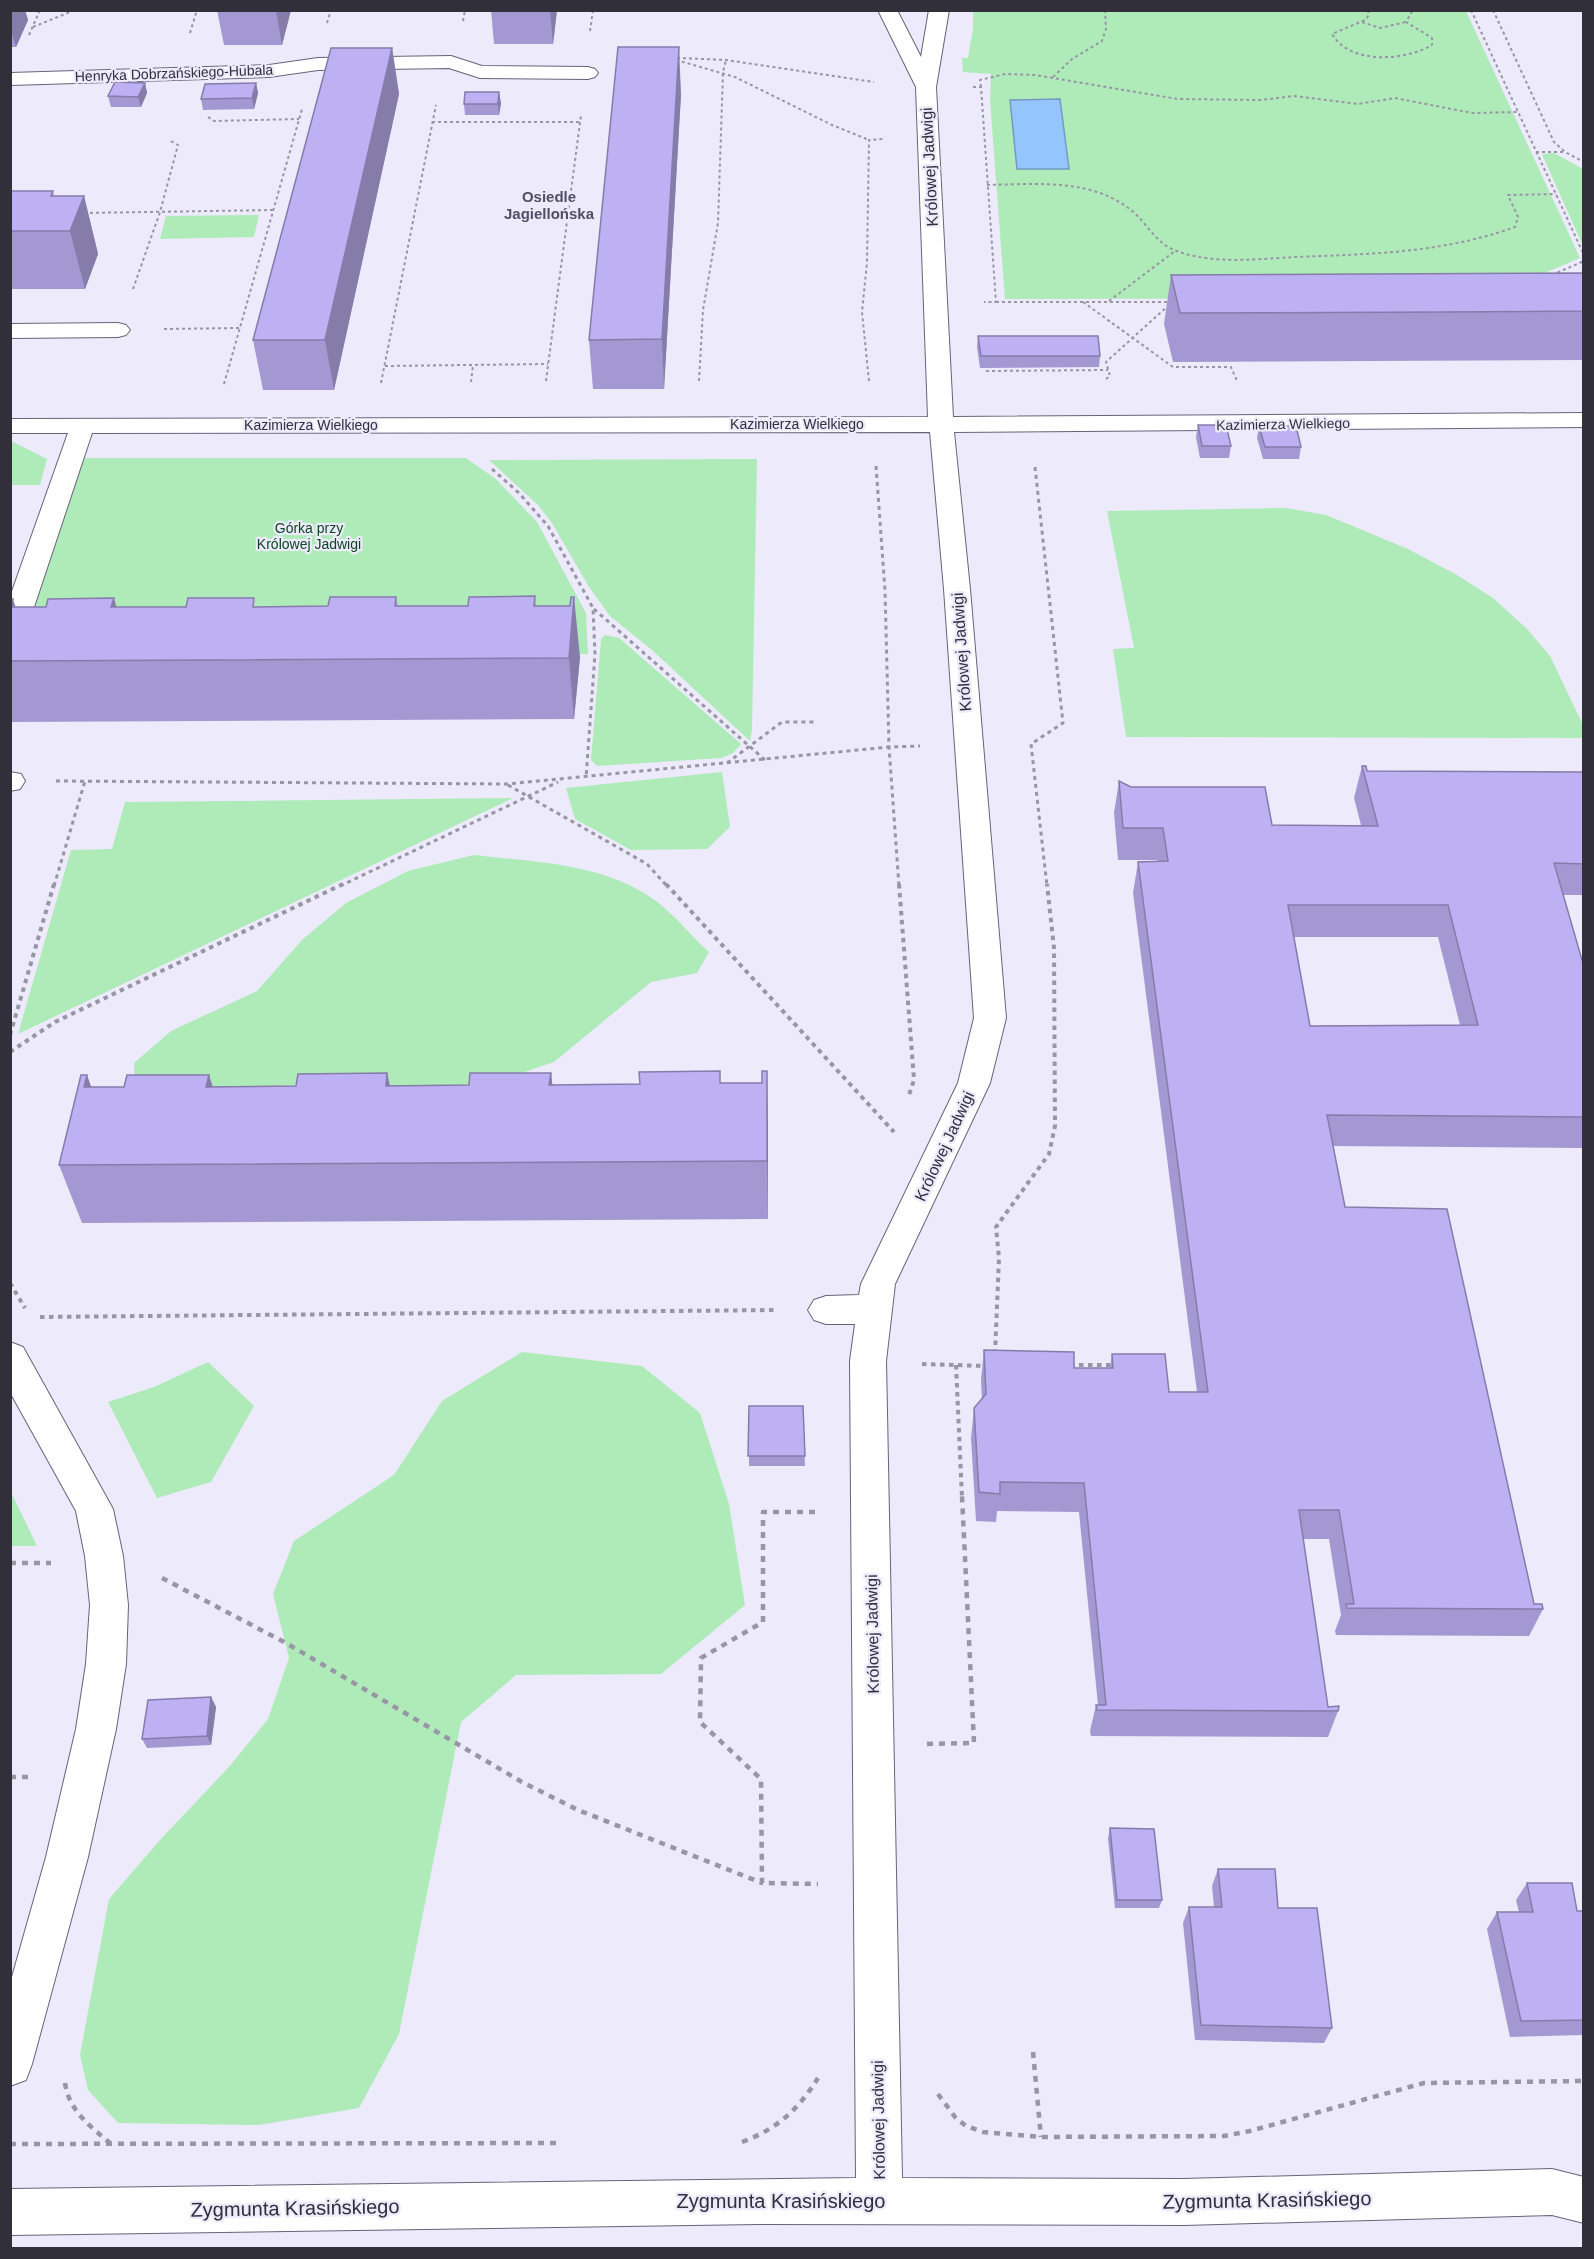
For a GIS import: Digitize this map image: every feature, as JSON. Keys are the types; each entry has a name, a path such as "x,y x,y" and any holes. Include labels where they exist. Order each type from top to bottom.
{"street":[{"name":"Królowej Jadwigi","path":"887,10 926,87"},
{"name":"Królowej Jadwigi","path":"879,2200 868,1361 878,1284 974,1083 990,1018 968,745 955,424 926,87 939,10"},
{"name":"Henryka Dobrzańskiego-Hubala","path":"10,79 269,71 318,64 451,62 480,72 588,73"},
{"path":"10,331 118,330"},
{"name":"Kazimierza Wielkiego","path":"10,426 955,424 1115,426 1584,420"},
{"path":"10,637 83,425"},
{"path":"826,1310 875,1309"},
{"path":"10,1357 94,1509 104,1556 109,1605 106,1664 96,1729 67,1857 10,2064"},
{"name":"Zygmunta Krasińskiego","path":"10,2212 879,2200 1184,2202 1573,2190"}],"path":[{"path":"32,27 75,10"},
{"path":"1053,77 1072,59 1102,41 1106,30 1105,10"},
{"path":"1362,22 1380,28 1407,22 1432,38 1432,45 1418,53 1349,52 1335,41 1332,34 1362,22 1369,15 1368,10"},
{"path":"1407,22 1408,15 1413,10"},
{"path":"1471,10 1584,255"},
{"path":"1498,10 1494,12 1554,142 1565,152 1584,162"},
{"path":"882,83 726,60 695,57 670,58 723,72 868,140 883,139 890,135"},
{"path":"698,424 703,310 718,223 723,72 726,60"},
{"path":"220,425 239,328 309,86 300,67"},
{"path":"385,366 548,364 588,73"},
{"path":"996,302 980,80 1005,74 1053,77 1154,97 1178,99 1261,100 1294,96 1358,104 1395,98 1472,113 1518,112"},
{"path":"972,87 981,87"},
{"path":"373,425 436,100"},
{"path":"199,117 208,117 214,121 299,119"},
{"path":"432,122 580,122"},
{"path":"868,140 867,262 862,312 885,590 889,747 914,1080 906,1101"},
{"path":"171,141 178,145 160,212 118,330 239,328"},
{"path":"1536,152 1565,152"},
{"path":"987,185 1061,183 1098,192 1125,206 1159,241 1175,251 1254,259 1396,254 1478,241 1515,227 1518,216 1508,195 1556,194"},
{"path":"80,213 273,210"},
{"path":"1108,302 1175,251"},
{"path":"1542,279 1584,261"},
{"path":"1083,301 1173,368 1231,367 1238,384"},
{"path":"973,302 1173,302 1106,362 1110,376 1101,382"},
{"path":"1037,472 955,424 964,410 972,405 969,370 1108,370"},
{"path":"427,425 427,435 485,462 519,493 548,526 593,608 765,760"},
{"path":"586,778 595,654 593,608"},
{"path":"727,763 782,722 814,722"},
{"path":"11,781 507,784 889,747 968,745"},
{"path":"10,1052 55,1022 561,780"},
{"path":"10,1035 85,781"},
{"path":"507,784 647,864 894,1132"},
{"path":"890,1143 898,1122"},
{"path":"30,1317 826,1310"},
{"path":"914,1744 974,1743 956,1365"},
{"path":"1064,1365 1121,1365"},
{"path":"762,1883 761,1779 700,1722 700,1658 763,1622 763,1512 822,1511"},
{"path":"50,1553 54,1570"},
{"path":"10,1563 51,1563"},
{"path":"161,1578 286,1643 522,1782 578,1810 762,1883 822,1884"},
{"path":"28,1788 33,1766"},
{"path":"10,1777 30,1777"},
{"path":"1033,2052 1041,2137"},
{"path":"65,2074 65,2087 75,2110 89,2128 112,2144"},
{"path":"733,2142 742,2142 771,2132 783,2123 798,2107 820,2075"},
{"path":"935,2089 944,2104 966,2126 983,2132 1041,2137 1224,2136 1250,2131 1424,2083 1584,2081"},
{"path":"10,2144 560,2143"}],"green space":[{"path":"973,11 1466,11 1580,258 1486,298 1005,299 990,101 991,74 963,72 962,58 968,58 973,29"},
{"path":"1554,153 1583,169 1583,246 1542,154"},
{"path":"259,215 254,237 160,239 166,216"},
{"path":"11,441 47,459 40,485 11,485"},
{"name":"Górka przy Królowej Jadwigi","path":"83,458 466,458 496,479 537,522 586,613 588,654 14,660"},
{"path":"757,459 750,741 652,650 610,616 589,587 552,523 538,505 489,460"},
{"path":"1286,508 1326,515 1408,549 1457,575 1493,598 1527,629 1550,656 1583,725 1583,738 1126,737 1113,649 1134,648 1107,511"},
{"path":"605,635 619,638 741,744 733,753 721,758 597,766 591,760 601,639"},
{"path":"722,772 730,827 707,849 631,850 575,819 566,788"},
{"path":"513,798 18,1034 71,850 112,849 125,802"},
{"path":"474,855 568,866 636,888 670,913 709,952 697,973 651,982 554,1062 486,1085 135,1089 134,1063 171,1031 257,991 302,940 346,903 408,871"},
{"path":"522,1352 642,1366 700,1413 729,1504 745,1605 661,1674 516,1675 461,1722 399,2034 359,2108 259,2125 118,2123 88,2090 80,2055 109,1899 160,1840 228,1768 268,1719 289,1658 273,1594 294,1541 394,1475 442,1401"},
{"path":"208,1362 254,1406 211,1482 157,1498 108,1402 154,1387"},
{"path":"11,1492 37,1546 11,1546"}],"water":[{"path":"1060,99 1069,169 1017,169 1010,100"}],"building":[{"path":"618,47 679,47 662,339 589,340"},
{"path":"331,48 392,48 325,340 253,340"},
{"path":"115,82 145,83 138,97 108,96"},
{"path":"256,83 252,98 201,99 205,84"},
{"path":"465,92 499,92 498,104 464,104"},
{"path":"10,191 53,191 51,196 84,196 70,231 10,231"},
{"path":"1584,273 1584,311 1445,312 1180,313 1171,275"},
{"path":"978,336 1098,336 1100,356 981,356"},
{"path":"1198,425 1226,425 1231,446 1202,446"},
{"path":"1259,426 1296,426 1301,447 1265,447"},
{"path":"535,596 534,606 570,606 571,597 574,597 569,658 10,661 10,599 13,599 11,607 46,607 48,599 114,598 111,607 186,607 188,598 254,598 253,607 328,606 330,597 396,597 395,606 468,606 469,597"},
{"path":"1362,766 1366,766 1367,771 1584,772 1584,864 1554,863 1584,967 1584,1117 1327,1115 1345,1207 1447,1209 1534,1604 1542,1604 1543,1609 1347,1608 1346,1604 1354,1604 1339,1510 1299,1510 1328,1707 1339,1706 1338,1711 1097,1710 1096,1705 1106,1705 1084,1483 1000,1482 1000,1494 979,1492 974,1408 986,1394 984,1350 1074,1352 1074,1368 1113,1368 1112,1354 1165,1354 1169,1392 1208,1392 1138,862 1168,861 1163,828 1123,828 1119,781 1131,787 1265,787 1272,825 1378,826","holes":["1288,905 1448,905 1478,1025 1310,1026"]},
{"path":"720,1071 720,1083 762,1083 762,1071 767,1071 767,1161 59,1165 81,1075 87,1075 84,1087 124,1087 127,1075 209,1075 206,1087 296,1086 298,1074 387,1073 386,1086 469,1085 470,1073 551,1073 549,1085 640,1084 639,1072"},
{"path":"749,1406 803,1406 805,1456 748,1456"},
{"path":"211,1697 207,1736 142,1739 148,1700"},
{"path":"1110,1828 1154,1829 1162,1900 1117,1900"},
{"path":"1218,1869 1275,1869 1278,1908 1317,1908 1332,2028 1201,2025 1189,1907 1222,1907"},
{"path":"1527,1883 1572,1883 1577,1911 1584,1911 1584,2020 1521,2021 1497,1912 1533,1912"}],"district":[{"name":"Osiedle Jagiellońska","path":"549,206"}]}
